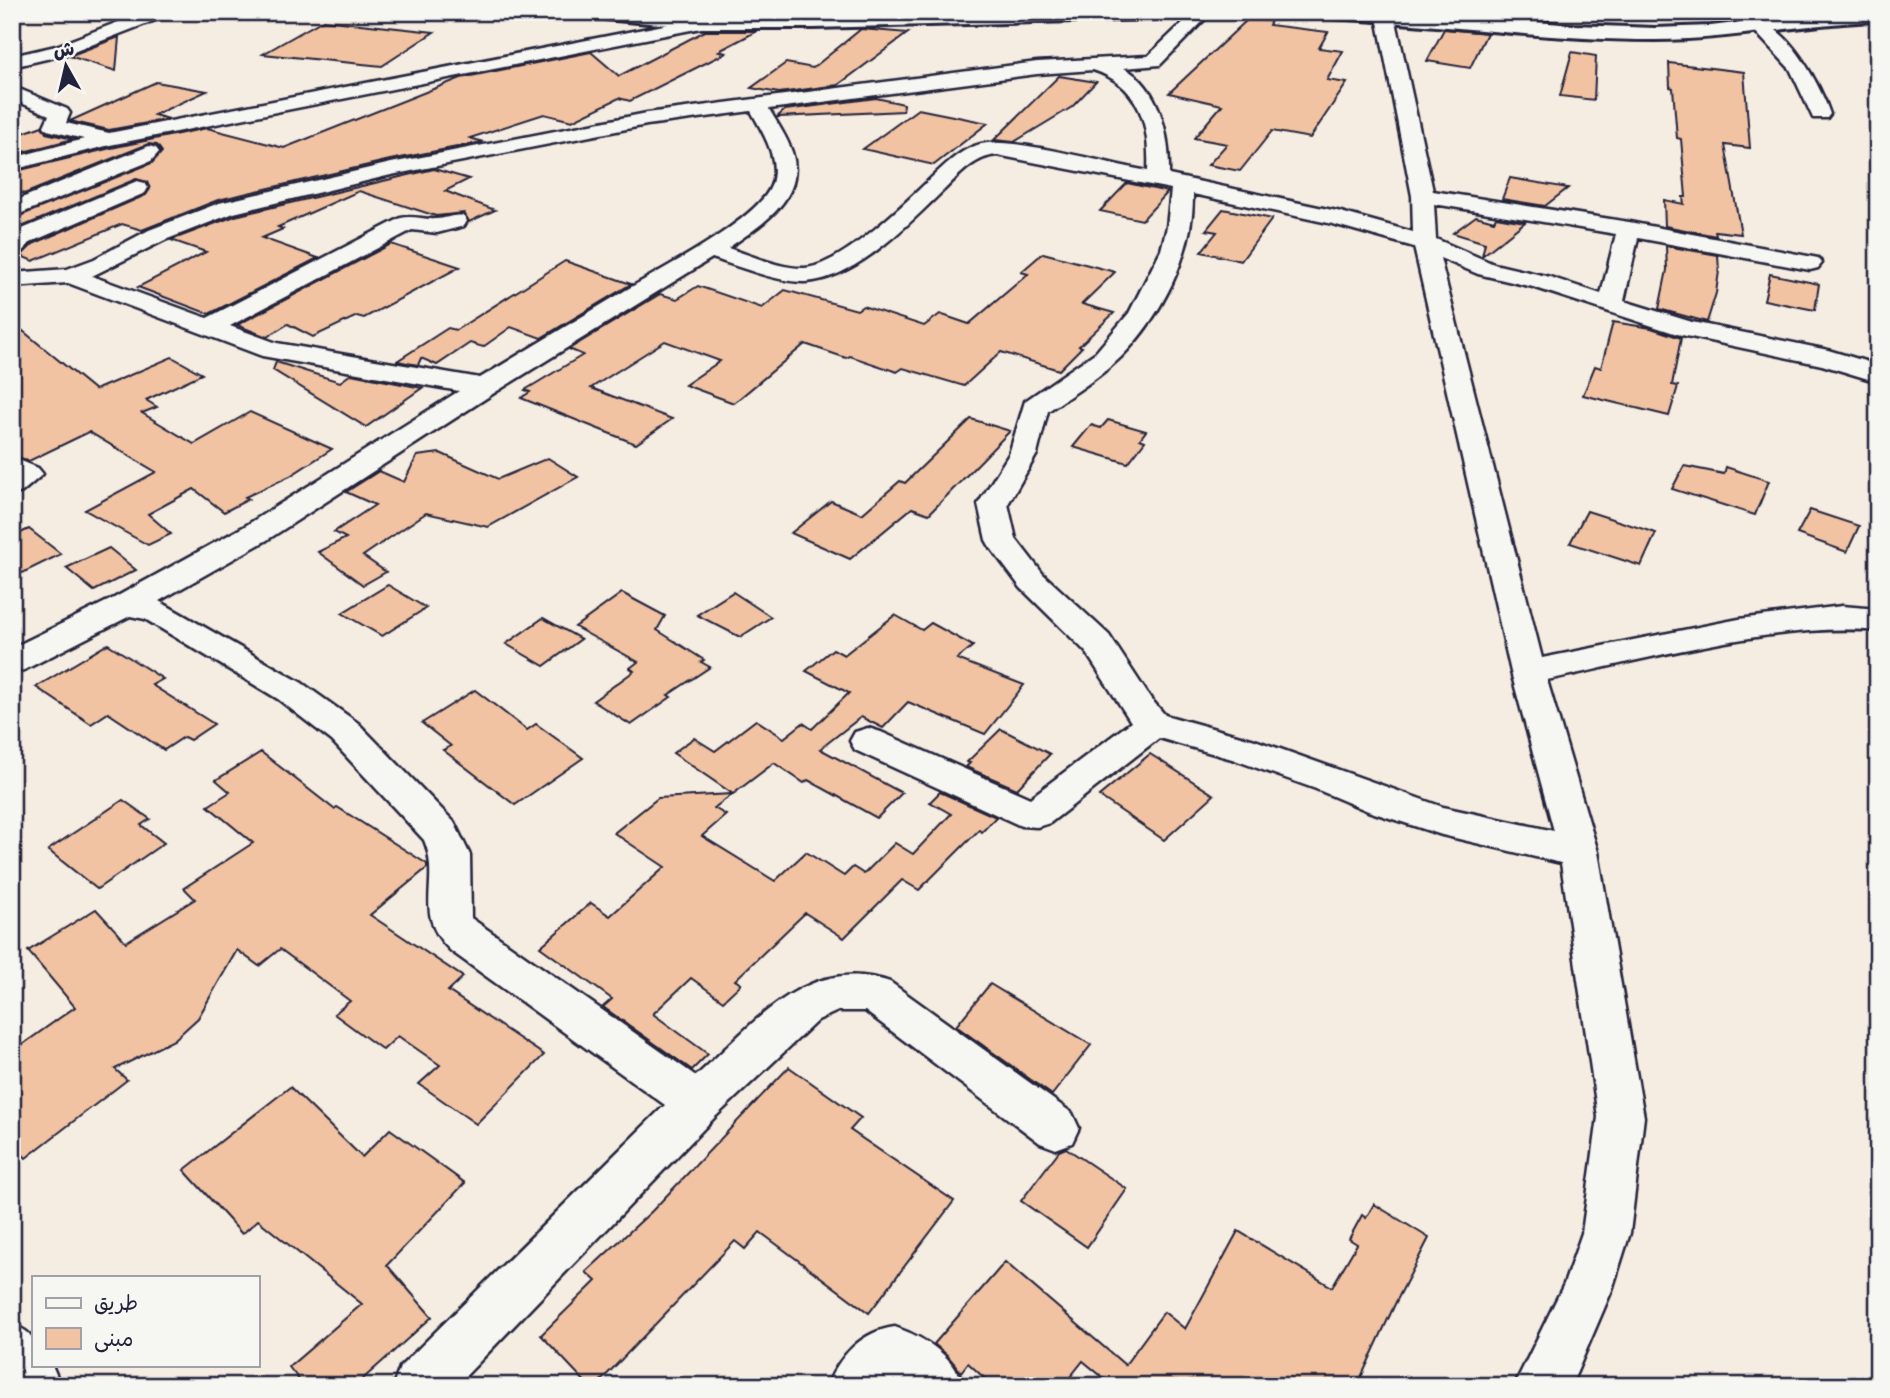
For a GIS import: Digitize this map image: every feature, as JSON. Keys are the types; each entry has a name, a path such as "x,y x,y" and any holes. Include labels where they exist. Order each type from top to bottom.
{"street":[{"path":"106,12 138,21"},
{"path":"12,62 62,50 160,12"},
{"path":"593,12 705,22 914,21 1192,12"},
{"path":"137,188 22,230 12,250 22,279 70,276 195,219 318,185 647,119 1037,68 1153,61 1205,12"},
{"path":"1332,12 1385,13 1655,34 1717,32 1878,15"},
{"path":"1385,13 1423,196 1425,243 1528,672 1579,852 1621,1116 1606,1233 1587,1290 1558,1356 1540,1386"},
{"path":"12,164 109,139 705,22"},
{"path":"1760,27 1799,65 1813,88 1820,114"},
{"path":"1094,64 1121,73 1136,87 1152,120 1170,182 1184,204 1174,248 1134,325 1113,349 1083,376 1035,407 1023,454 993,504 1001,540 1032,581 1097,643 1139,708 1153,724 1242,749 1442,821 1579,852"},
{"path":"12,92 60,113 54,126 78,134 109,139 150,154 12,210"},
{"path":"12,662 126,605 256,533 484,387 709,250 763,212 781,191 786,172 782,153 757,104"},
{"path":"709,250 786,272 803,275 828,271 891,228 962,161 983,150 997,149 1325,215 1425,243 1486,269 1611,304 1686,329 1828,358 1878,374"},
{"path":"1423,196 1629,229 1810,263"},
{"path":"207,328 405,225 437,226 456,221"},
{"path":"1611,304 1629,229"},
{"path":"70,276 271,350 484,387"},
{"path":"12,466 28,474 12,486"},
{"path":"126,605 154,610 290,691 345,732 440,832 450,855 449,913 453,927 466,939 698,1103"},
{"path":"1528,672 1739,630 1842,617 1878,620"},
{"path":"868,741 1021,812 1037,813 1153,724"},
{"path":"419,1386 698,1103 803,1007 818,997 851,991 875,995 1056,1128"},
{"path":"12,1350 35,1386"},
{"path":"853,1386 871,1363 882,1354 891,1352 904,1353 939,1386"}],"building":[{"path":"1248,19 1271,21 1269,25 1328,32 1319,48 1343,51 1327,80 1347,83 1310,138 1272,131 1240,171 1208,165 1227,144 1194,138 1222,105 1169,93"},
{"path":"323,20 434,32 382,66 263,54"},
{"path":"861,29 908,33 838,85 779,93 751,88 786,63 813,68"},
{"path":"1444,29 1487,33 1470,68 1427,61"},
{"path":"705,31 757,31 719,51 726,53 630,101 619,98 572,121 544,114 470,138 483,142 390,160 218,200 142,230 122,224 33,261 21,256 33,244 146,195 150,189 147,182 136,179 12,231 12,219 152,163 162,152 157,145 148,144 24,194 12,189 12,172 207,128 284,148 461,78 591,52 619,76"},
{"path":"119,37 116,71 69,56"},
{"path":"1572,52 1596,56 1594,100 1560,96"},
{"path":"1669,63 1744,72 1750,148 1725,145 1741,234 1715,231 1716,236 1665,226 1664,200 1684,204 1683,197 1686,197 1681,139 1677,138"},
{"path":"1059,76 1096,82 1072,107 1014,142 994,140"},
{"path":"156,82 207,91 154,115 169,119 109,130 70,121"},
{"path":"876,98 904,104 903,111 777,117 785,110"},
{"path":"918,109 988,123 934,165 863,149"},
{"path":"42,126 46,133 73,139 12,155 12,137"},
{"path":"434,169 469,179 445,191 495,210 469,222 464,213 436,216 359,191 278,227 283,229 262,238 318,258 209,314 138,287 206,252 171,240 235,216"},
{"path":"1510,178 1568,188 1545,206 1502,199"},
{"path":"1127,183 1168,192 1142,220 1100,211"},
{"path":"1223,209 1272,219 1241,261 1201,252 1217,232 1206,230"},
{"path":"1476,216 1494,221 1496,217 1525,222 1482,256 1485,243 1453,233"},
{"path":"391,244 460,267 364,318 357,316 313,337 288,324 267,337 237,325"},
{"path":"1666,246 1718,255 1716,293 1707,322 1659,309 1667,270"},
{"path":"1043,253 1115,272 1082,304 1114,313 1079,346 1082,347 1059,370 1001,352 964,386 903,368 897,372 805,344 734,403 685,385 720,361 665,341 591,388 672,419 636,444 521,398 530,392 525,390 583,355 569,349 660,294 677,299 698,286 762,308 785,290 857,310 863,306 924,326 940,314 969,324 1028,274 1021,272"},
{"path":"565,261 631,284 541,338 511,327 483,347 470,343 437,365 421,358 418,365 397,361 448,328 456,330"},
{"path":"1770,274 1819,284 1815,310 1764,300"},
{"path":"12,322 95,390 172,357 202,374 146,400 157,407 142,413 194,444 250,412 332,449 290,476 245,497 249,499 224,512 194,489 148,514 171,534 148,545 85,510 156,472 89,432 29,461 12,455"},
{"path":"1613,322 1651,328 1681,338 1672,385 1678,386 1669,416 1583,395 1595,366 1601,368"},
{"path":"276,362 340,382 351,374 422,388 366,427 273,370"},
{"path":"971,419 1010,431 929,514 912,508 850,559 791,533 831,501 862,514 900,481 905,483"},
{"path":"1108,420 1146,431 1140,439 1145,441 1128,463 1073,447 1091,425 1101,428"},
{"path":"440,453 498,479 548,458 578,477 488,527 426,513 363,556 386,572 363,585 318,552 346,538 334,532 375,505 346,492 379,471 404,482 417,456"},
{"path":"1684,466 1724,474 1726,467 1769,481 1755,515 1672,489"},
{"path":"1810,510 1859,526 1847,552 1797,534"},
{"path":"1587,511 1656,533 1641,566 1570,543"},
{"path":"29,529 61,554 12,578 12,537"},
{"path":"109,548 136,570 94,591 66,568"},
{"path":"388,585 426,608 382,636 342,613"},
{"path":"733,592 771,617 740,637 697,615"},
{"path":"622,593 665,616 657,630 704,660 701,662 710,667 668,695 671,697 631,725 593,701 634,671 630,668 638,662 575,627"},
{"path":"895,615 922,630 931,623 973,646 957,659 1024,685 985,734 908,702 883,728 861,717 820,749 902,793 877,818 808,780 804,783 774,763 733,794 673,753 694,738 715,751 756,720 784,738 803,723 812,729 849,693 806,671 833,649 844,655"},
{"path":"543,618 581,639 544,666 506,644"},
{"path":"108,644 163,679 152,685 214,724 190,740 184,737 164,750 108,713 91,724 36,687"},
{"path":"475,690 527,730 536,724 583,758 515,805 443,750 451,746 422,723"},
{"path":"1001,729 1050,754 1017,789 966,767 970,763 967,762"},
{"path":"261,752 334,809 337,807 427,864 427,868 370,915 463,977 448,991 544,1055 476,1124 419,1084 440,1065 398,1036 383,1050 334,1014 350,1001 280,949 259,966 237,950 198,1018 174,1040 115,1069 127,1080 26,1158 12,1144 12,1052 75,1007 28,951 96,909 126,942 195,899 184,888 253,843 208,806 230,792 216,780"},
{"path":"1150,754 1214,795 1164,840 1099,796"},
{"path":"940,792 996,817 982,832 979,830 919,890 902,880 844,938 805,913 735,980 741,984 723,1001 691,978 653,1014 708,1054 692,1070 603,1007 612,999 540,947 591,903 610,916 665,867 614,833 658,798 733,794 714,808 726,815 702,836 775,881 806,852 844,876 853,867 864,874 895,843 913,854 951,814 930,802"},
{"path":"123,800 150,819 141,825 164,843 97,889 48,850"},
{"path":"990,984 1091,1045 1052,1095 956,1026"},
{"path":"789,1067 861,1118 850,1130 954,1201 869,1313 760,1232 745,1249 735,1241 596,1386 589,1386 541,1335 596,1281 586,1272 652,1211"},
{"path":"290,1087 362,1157 390,1129 465,1183 387,1265 432,1317 355,1386 304,1386 289,1367 362,1304 258,1220 242,1234 184,1170"},
{"path":"1066,1148 1127,1189 1087,1247 1021,1201 1059,1151"},
{"path":"1374,1204 1429,1238 1357,1386 1110,1386 1111,1384 1083,1361 1063,1386 993,1386 968,1363 961,1372 934,1344 1005,1262 1125,1365 1164,1312 1185,1329 1238,1231 1332,1287 1357,1244 1349,1239 1362,1215 1366,1218"}]}
